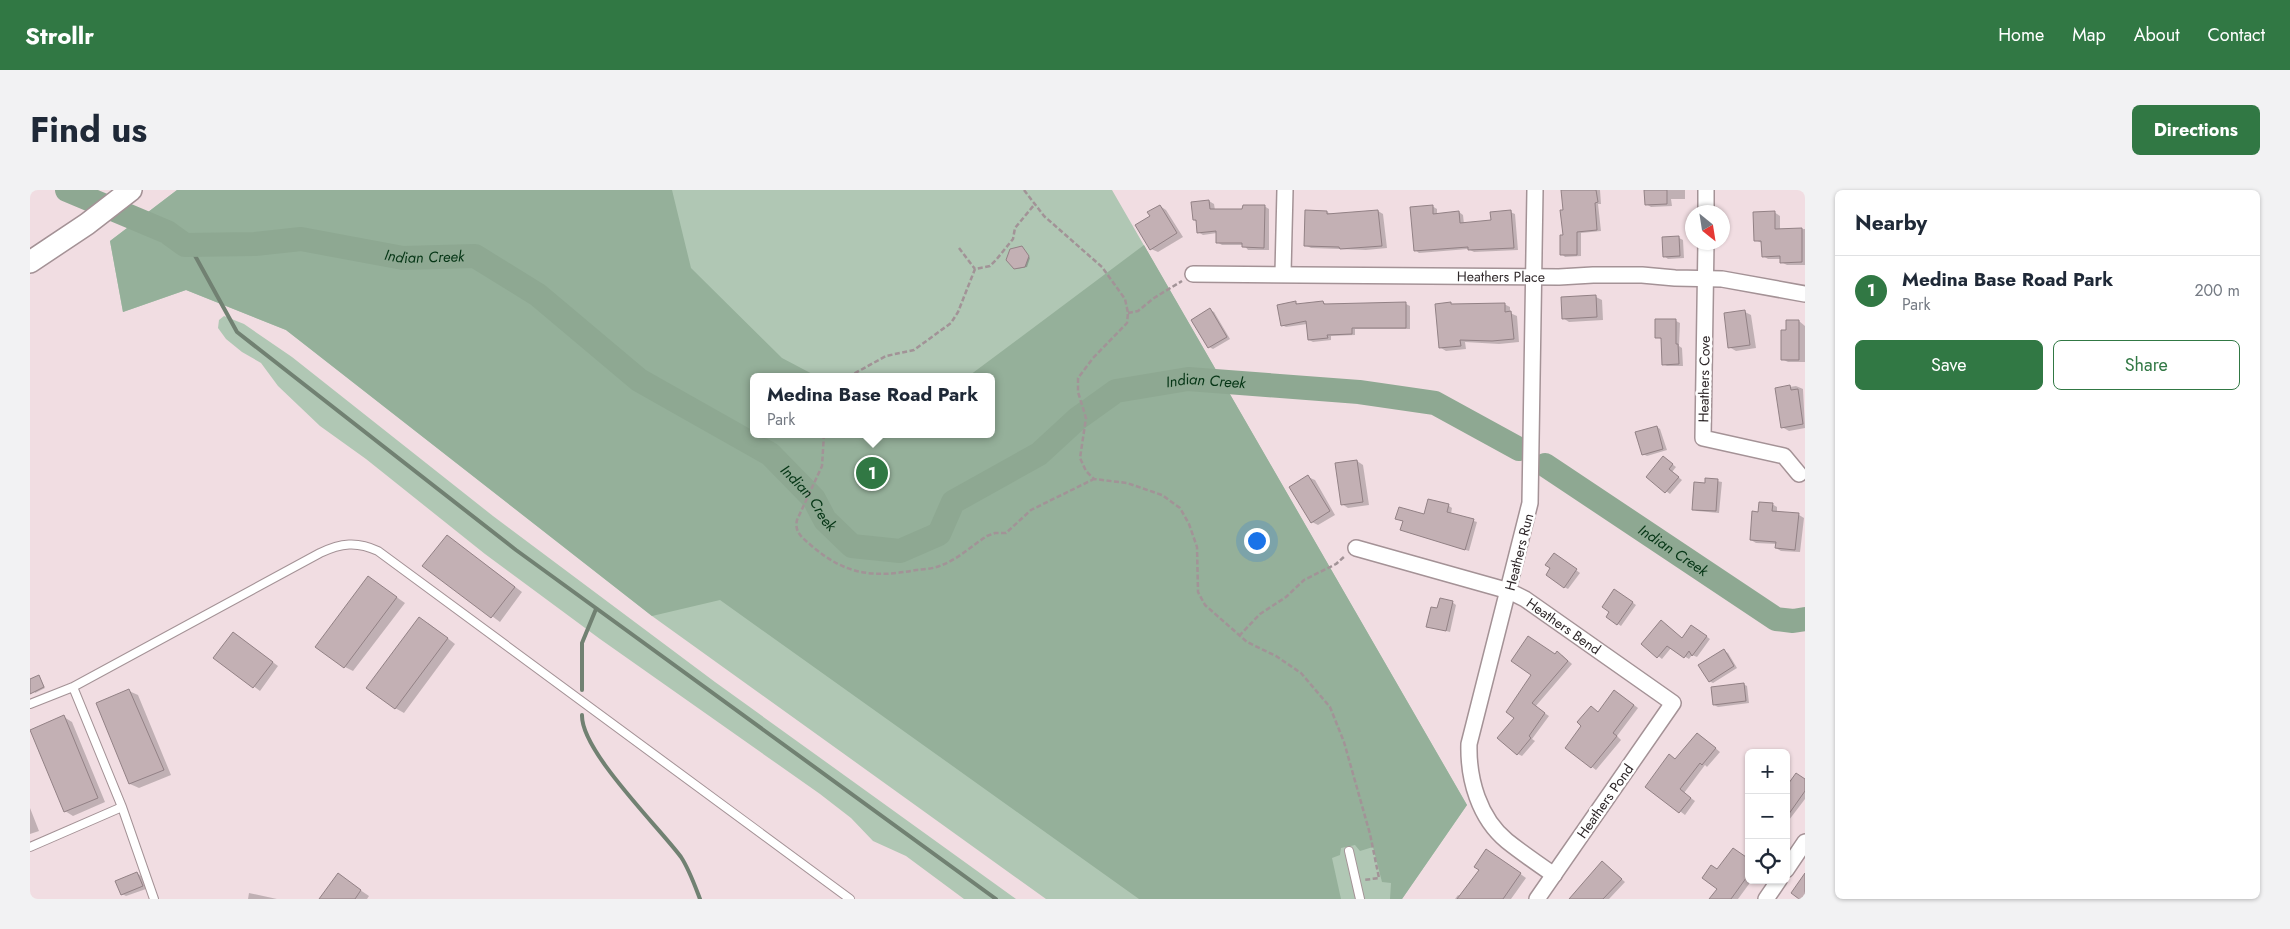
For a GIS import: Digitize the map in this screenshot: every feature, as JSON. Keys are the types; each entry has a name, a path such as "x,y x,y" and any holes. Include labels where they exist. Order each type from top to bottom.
{"street":[{"path":"30,262 87,224 131,190"},
{"path":"1284,273 1285,190"},
{"name":"Heathers Run","path":"1535,190 1530,503 1469,744 1468,767 1474,789 1492,824 1506,840 1554,875"},
{"path":"1706,190 1706,205"},
{"name":"Heathers Cove","path":"1706,250 1703,438 1784,456 1799,474"},
{"name":"Heathers Place","path":"1193,274 1284,273 1533,277 1632,275 1742,281 1805,294"},
{"name":"Heathers Bend","path":"1356,548 1509,591 1525,599 1673,703"},
{"name":"Heathers Pond","path":"1537,899 1673,703"},
{"path":"1790,864 1805,842"},
{"path":"1766,899 1776,884"}],"lane":[{"path":"30,704 73,687 320,553 335,546 351,543 365,545 378,551 850,899"},
{"path":"73,687 122,807 154,899"},
{"path":"30,847 122,807"},
{"path":"1349,851 1360,899"}],"path":[{"path":"1024,190 1055,226 1085,250 1102,267 1125,298 1128,313 1127,323 1093,358 1078,378 1078,392 1086,418 1080,458 1086,471 1094,480"},
{"path":"975,269 990,266 996,260 1012,239 1015,228 1035,204"},
{"path":"959,248 975,269"},
{"path":"855,373 886,356 914,350 951,323 958,312 975,269"},
{"path":"1128,313 1138,312 1154,298 1193,274"},
{"path":"824,438 822,466 795,527 797,533 823,555 844,568 872,574 895,574 941,566 987,536 995,533 1006,533 1031,510 1094,480 1127,483 1162,495 1180,508 1189,524 1196,547 1198,592 1204,606 1239,636 1302,673 1330,707 1344,742 1370,834 1379,878 1355,881"},
{"path":"1239,636 1260,614 1286,596 1304,580 1336,564 1356,548"}],"green space":[{"path":"177,190 1112,190 1467,805 1402,899 1046,899 652,616 286,330 186,290 123,312 110,241"},
{"path":"177,190 672,190 691,268 782,358 810,373 750,373 750,438 995,438 995,373 973,373 1144,245 1467,805 1402,899 1390,899 1391,883 1382,882 1373,847 1360,851 1355,845 1341,848 1340,855 1332,858 1341,899 1139,899 720,600 652,616 286,330 186,290 123,312 110,241"},
{"path":"224,316 244,324 292,357 493,516 715,682 1016,899 964,899 906,856 873,841 851,818 820,794 600,639 485,554 366,459 320,426 278,386 261,363 242,352 226,339 218,328 219,320"}],"building":[{"path":"1561,190 1596,190 1598,202 1595,203 1597,230 1577,232 1577,255 1560,255 1560,235 1563,235 1560,210 1563,210"},
{"path":"1644,190 1667,190 1667,204 1645,205"},
{"path":"1209,200 1210,209 1242,209 1243,205 1265,205 1264,248 1242,247 1242,243 1216,243 1216,231 1197,233 1191,202"},
{"path":"1160,205 1177,233 1150,250 1135,225 1150,216 1147,212"},
{"path":"1433,205 1433,214 1459,211 1460,223 1491,220 1490,212 1511,210 1514,248 1468,250 1468,247 1414,251 1410,207"},
{"path":"1305,210 1327,211 1327,214 1378,210 1382,246 1340,249 1339,247 1304,246"},
{"path":"1775,211 1775,229 1802,228 1802,262 1780,263 1780,256 1762,257 1761,241 1754,241 1753,212"},
{"path":"1679,236 1680,256 1663,257 1662,237"},
{"path":"1022,246 1029,256 1025,267 1014,269 1006,260 1010,249"},
{"path":"1596,295 1597,317 1562,319 1561,297"},
{"path":"1296,301 1296,304 1323,301 1324,304 1406,302 1406,328 1352,328 1352,334 1327,335 1328,338 1308,340 1306,321 1281,326 1277,305"},
{"path":"1451,302 1451,304 1505,303 1505,312 1511,311 1514,339 1492,341 1460,340 1461,346 1439,348 1435,304"},
{"path":"1210,308 1227,337 1208,348 1191,320"},
{"path":"1745,310 1750,345 1728,348 1724,313"},
{"path":"1655,319 1676,319 1676,344 1678,344 1679,364 1662,365 1661,338 1655,338"},
{"path":"1786,320 1799,320 1799,360 1781,360 1781,330 1786,330"},
{"path":"1790,385 1791,390 1798,389 1803,424 1781,428 1775,388"},
{"path":"1657,426 1663,449 1642,455 1635,432"},
{"path":"1663,456 1673,464 1669,469 1679,477 1665,493 1646,477"},
{"path":"1357,460 1363,502 1341,505 1335,463"},
{"path":"1308,475 1330,511 1311,523 1289,487"},
{"path":"1705,478 1718,479 1716,511 1692,510 1694,482 1705,483"},
{"path":"1428,499 1449,504 1447,512 1474,519 1465,550 1400,530 1403,521 1395,519 1399,507 1424,514"},
{"path":"1759,502 1773,503 1772,511 1799,513 1795,550 1775,548 1776,542 1750,540 1752,511 1758,512"},
{"path":"447,535 515,587 491,618 422,566"},
{"path":"1554,553 1577,569 1564,588 1546,575 1550,568 1545,565"},
{"path":"368,576 397,597 344,668 315,647"},
{"path":"1614,589 1633,602 1617,625 1606,617 1609,612 1602,607"},
{"path":"1440,598 1453,601 1446,631 1426,627 1431,607 1437,608"},
{"path":"419,617 448,638 395,709 366,688"},
{"path":"1661,620 1682,638 1691,625 1707,636 1692,656 1689,651 1684,658 1667,646 1657,658 1641,644"},
{"path":"233,632 273,662 253,688 213,658"},
{"path":"1528,636 1555,654 1557,651 1568,661 1532,703 1545,713 1529,736 1531,738 1517,755 1497,738 1514,718 1506,712 1531,675 1511,661"},
{"path":"1724,649 1734,666 1709,682 1698,665"},
{"path":"39,675 44,687 30,694 30,679"},
{"path":"1744,683 1746,701 1713,705 1711,687"},
{"path":"129,689 164,770 129,784 96,703"},
{"path":"1614,690 1634,705 1613,733 1617,736 1591,768 1565,748 1581,726 1577,722 1591,706 1598,712"},
{"path":"64,715 98,798 64,812 30,730"},
{"path":"1697,733 1716,748 1702,765 1700,763 1680,789 1691,798 1679,813 1645,787 1669,754 1675,759"},
{"path":"1796,773 1805,779 1805,791 1790,812 1790,794 1790,781"},
{"path":"1733,848 1745,856 1745,880 1731,899 1709,899 1717,889 1702,878 1711,865 1717,869"},
{"path":"1486,849 1521,873 1503,899 1457,899 1479,870 1474,867"},
{"path":"1602,861 1622,879 1603,899 1569,899"},
{"path":"137,872 143,886 121,895 115,881"},
{"path":"338,873 361,890 355,899 319,899"},
{"path":"1805,873 1805,899 1799,899 1791,893"}],"waterway":[{"name":"Indian Creek","path":"67,190 167,232 185,245 255,244 301,239 403,258 475,256 538,295 639,380 770,454 814,499 825,520 852,546 900,551 939,534 953,502 1039,454 1077,419 1116,391 1188,379 1359,392 1435,403 1519,449"},
{"path":"185,245 193,252 237,332 516,550 996,899"},
{"name":"Indian Creek","path":"1545,465 1776,619 1793,621 1805,619"},
{"path":"582,690 582,643 596,609"},
{"path":"582,715 585,730 594,748 622,788 681,857 700,899"}],"place":[{"name":"Medina Base Road Park","path":"872,473"}]}
